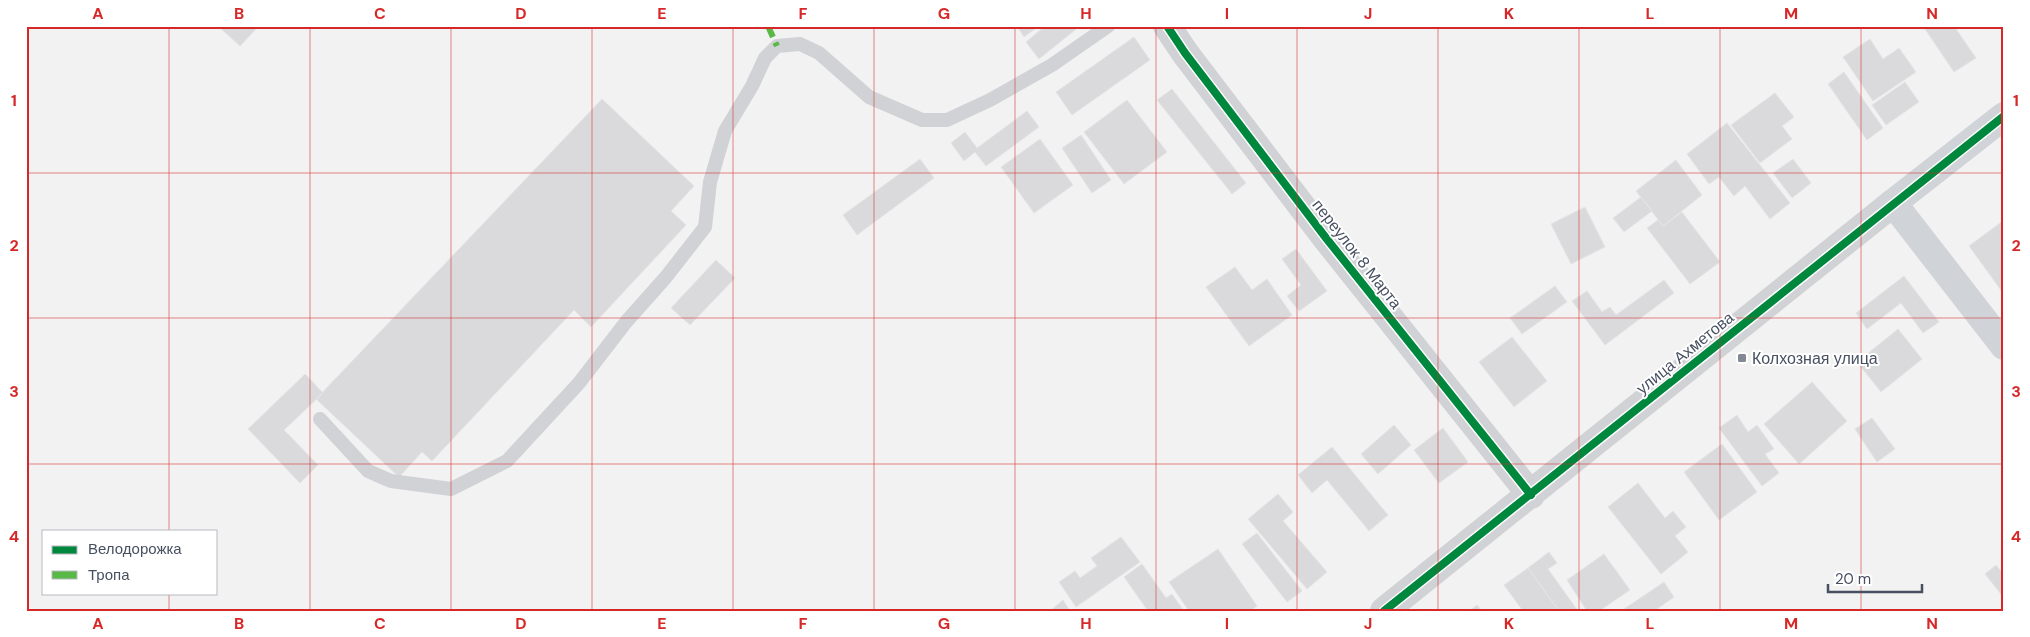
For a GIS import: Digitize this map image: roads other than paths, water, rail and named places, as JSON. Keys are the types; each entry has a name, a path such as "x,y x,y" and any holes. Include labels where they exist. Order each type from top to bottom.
{"street":[{"name":"переулок 8 Марта","path":"1167,26 1185,53 1326,238 1531,495"},
{"name":"улица Ахметова","path":"1384,611 2004,116"},
{"path":"1893,203 2004,346"}],"lane":[{"path":"320,419 368,471 391,481 452,488 506,461 579,383 626,322 705,227 710,182 725,131 752,86 765,58 777,46 800,44 819,53 869,97 922,120 947,120 990,100 1052,65 1108,26"}],"place":[{"name":"Колхозная улица","path":"1742,358"}]}
